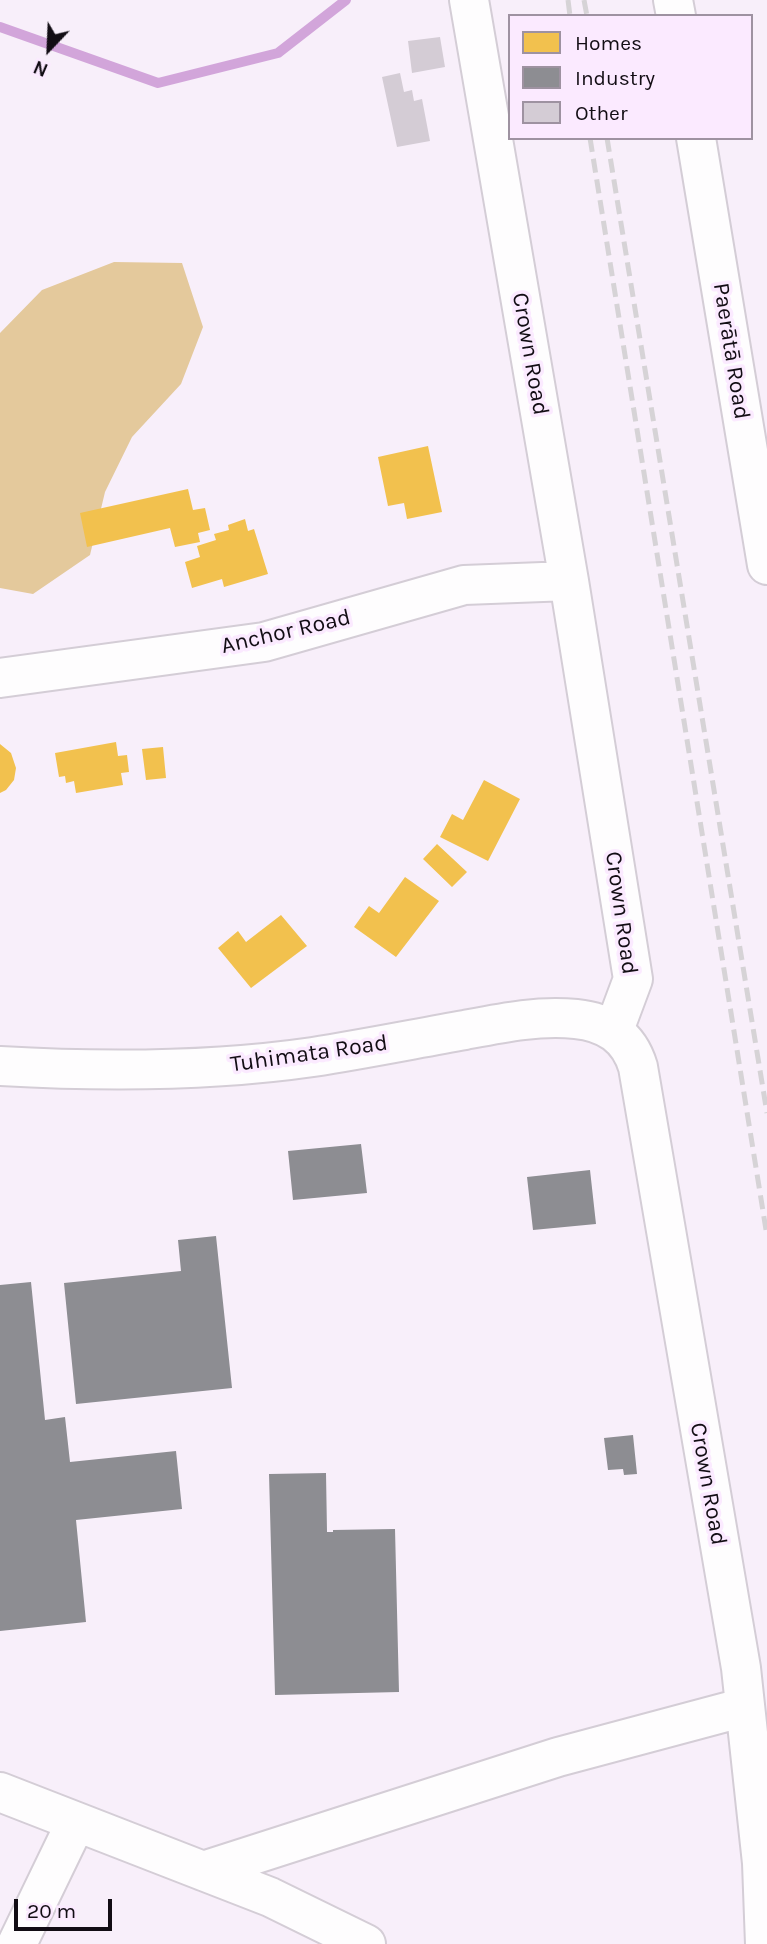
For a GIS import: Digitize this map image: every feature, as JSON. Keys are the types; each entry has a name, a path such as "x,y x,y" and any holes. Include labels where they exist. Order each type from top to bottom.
{"main road":[{"name":"Crown Road","path":"469,0 569,581 633,979 614,1030 634,1054 638,1067 741,1668 762,1863 765,1944"},
{"name":"Paerātā Road","path":"696,140 767,565"},
{"name":"Anchor Road","path":"0,678 264,642 464,586 569,581"},
{"name":"Tuhimata Road","path":"0,1066 69,1070 214,1068 313,1057 508,1022 546,1018 575,1019 597,1023 614,1030"},
{"path":"204,1871 558,1757 745,1707"},
{"path":"0,1792 270,1897 366,1944"},
{"path":"17,1944 76,1822"}],"shaded area":[{"path":"114,262 182,263 203,327 181,384 132,437 105,492 90,555 33,594 0,588 0,333 42,290"}],"building: Homes":[{"path":"428,446 442,512 407,519 404,503 388,506 378,457"},
{"path":"188,489 193,510 205,508 210,530 198,533 200,542 175,547 170,528 87,547 80,513"},
{"path":"245,519 248,531 254,529 268,574 224,587 222,579 192,588 185,562 200,557 197,546 216,540 214,534 229,530 228,525"},
{"path":"116,742 118,756 127,755 129,772 121,773 123,785 76,793 74,781 66,783 65,776 59,777 55,753"},
{"path":"0,744 11,753 16,768 14,780 0,793"},
{"path":"163,747 166,778 146,780 142,749"},
{"path":"484,780 520,799 488,861 440,837 452,814 463,820"},
{"path":"437,844 467,872 452,887 423,859"},
{"path":"405,877 439,901 396,957 354,927 369,906 379,913"},
{"path":"281,915 307,946 251,988 218,948 238,931 246,942"}],"building: Industry":[{"path":"361,1144 367,1193 293,1200 288,1151"},
{"path":"590,1170 596,1224 533,1230 527,1177"},
{"path":"216,1236 232,1388 76,1404 64,1283 181,1271 178,1240"},
{"path":"31,1282 45,1420 65,1417 70,1462 176,1451 182,1509 76,1520 86,1622 0,1631 0,1285"},
{"path":"633,1435 637,1474 624,1475 623,1469 608,1470 604,1438"},
{"path":"326,1473 327,1532 395,1529 399,1692 275,1695 269,1474"}],"building: Other":[{"path":"440,37 445,67 412,73 408,41"},
{"path":"400,73 404,92 412,90 414,101 422,99 430,141 397,147 382,77"}],"waterway":[{"path":"0,27 158,83 278,53 346,0"}],"railway":[{"path":"568,0 570,14"},
{"path":"584,0 587,14"},
{"path":"590,140 767,1236"},
{"path":"607,140 767,1113"}]}
